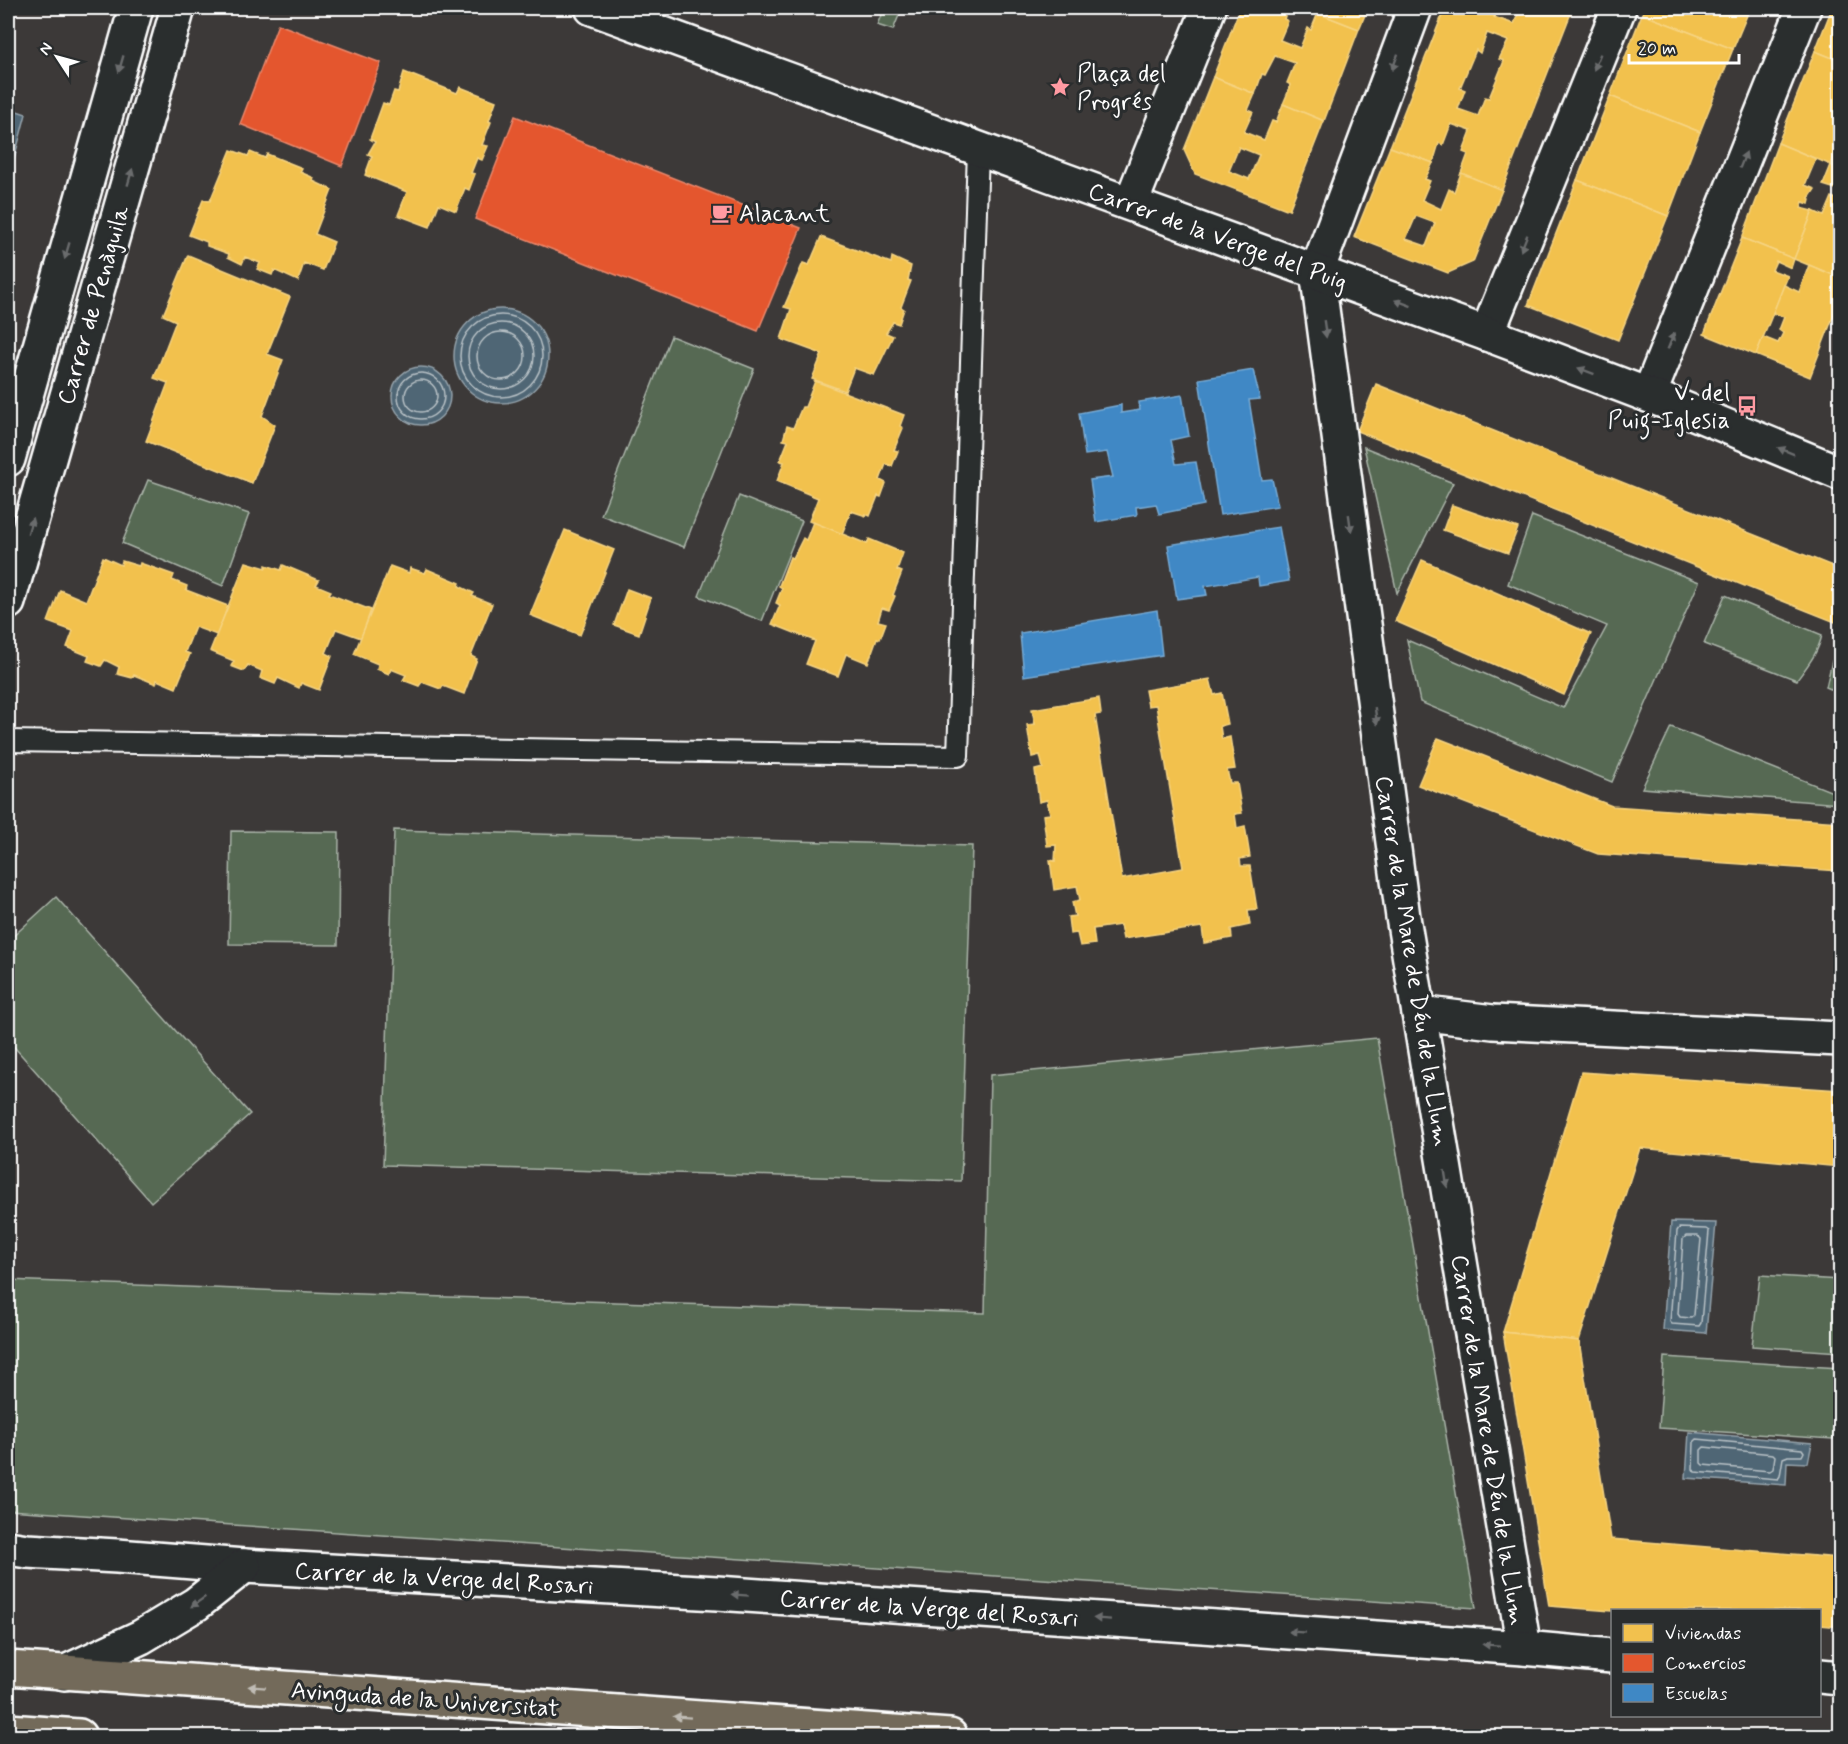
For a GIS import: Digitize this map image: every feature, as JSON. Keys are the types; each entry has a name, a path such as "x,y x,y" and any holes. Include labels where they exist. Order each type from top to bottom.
{"main road":[{"name":"Avinguda de la Universitat","path":"8,1668 950,1737"},
{"path":"8,1731 79,1737"}],"street":[{"name":"Carrer de Penàguila","path":"8,459 136,8"},
{"name":"Carrer de Penàguila","path":"8,602 178,8"},
{"name":"Carrer de la Verge del Puig","path":"592,8 1487,334 1649,395 1840,473"},
{"path":"1131,203 1209,8"},
{"path":"1317,271 1415,8"},
{"path":"1487,334 1619,8"},
{"path":"1649,395 1804,8"},
{"name":"Carrer de la Mare de Déu de la Llum","path":"1317,271 1402,917 1524,1647"},
{"path":"1419,1013 1493,1022 1840,1039"},
{"name":"Carrer de la Verge del Rosari","path":"8,1548 244,1566 717,1593 1524,1647 1611,1656"},
{"path":"64,1673 141,1637 196,1604 244,1566"},
{"path":"1821,1676 1840,1678"}],"lane":[{"path":"8,741 958,756 978,150"}],"green space":[{"path":"884,8 902,8 893,30 877,25"},
{"path":"671,336 754,369 684,547 601,515"},
{"path":"1364,447 1453,483 1397,593"},
{"path":"148,480 249,514 223,586 122,543"},
{"path":"739,496 802,521 762,621 699,596"},
{"path":"1532,516 1699,582 1612,782 1420,702 1407,640 1563,708 1607,626 1508,584"},
{"path":"1725,595 1822,635 1809,664 1797,680 1704,644"},
{"path":"1840,649 1840,693 1826,687 1832,661"},
{"path":"1671,727 1840,795 1840,804 1642,788"},
{"path":"394,830 972,846 961,1181 383,1165"},
{"path":"231,831 339,832 338,945 229,944"},
{"path":"56,897 250,1114 151,1202 8,1040 8,941"},
{"path":"1377,1038 1476,1608 8,1510 8,1280 413,1296 985,1313 990,1075"},
{"path":"1760,1275 1840,1280 1840,1352 1752,1346"},
{"path":"1664,1357 1840,1368 1833,1439 1659,1428"}],"water":[{"path":"8,108 26,114 8,182"},
{"path":"501,309 519,313 534,323 544,338 548,356 544,374 534,389 519,399 501,403 483,399 468,389 458,374 454,356 458,338 468,323 483,313"},
{"path":"415,367 427,367 442,375 450,390 450,402 442,417 427,425 415,425 400,417 392,402 392,390 400,375"},
{"path":"1671,1222 1716,1223 1706,1333 1663,1330"},
{"path":"1689,1432 1812,1443 1808,1463 1787,1462 1786,1485 1686,1478"}],"building: Viviendas":[{"path":"1240,8 1288,8 1284,19 1288,21 1280,40 1300,48 1308,28 1311,30 1318,13 1359,29 1324,121 1283,104 1291,85 1287,83 1295,63 1275,56 1265,75 1262,74 1255,94 1213,77"},
{"path":"1320,8 1368,8 1359,29 1318,13"},
{"path":"1445,8 1498,8 1494,17 1514,24 1520,8 1573,8 1502,190 1461,173 1468,154 1463,152 1471,131 1451,124 1443,145 1439,143 1433,163 1390,147","holes":["1487,33 1508,41 1499,59 1504,61 1489,98 1485,97 1478,116 1458,109 1465,90 1460,88 1476,50 1480,53"]},
{"path":"1644,8 1750,8 1733,49 1642,14"},
{"path":"1832,8 1840,8 1840,61 1815,51"},
{"path":"1642,14 1733,49 1700,132 1610,96"},
{"path":"1815,51 1840,61 1840,141 1831,165 1778,143"},
{"path":"404,72 457,93 460,87 496,101 482,145 488,146 482,160 477,158 471,173 475,174 469,190 465,188 456,211 439,204 430,227 398,215 407,192 365,175 372,156 368,154 375,142 370,139 383,103 389,105 394,91 398,92"},
{"path":"1213,77 1255,94 1248,110 1253,112 1244,132 1264,140 1272,121 1276,122 1283,104 1324,121 1289,210 1195,174 1184,150","holes":["1239,147 1259,155 1249,179 1229,171"]},
{"path":"1610,96 1700,132 1668,216 1577,180"},
{"path":"1778,143 1816,159 1805,185 1815,189 1809,198 1809,204 1803,202 1801,208 1813,211 1794,259 1742,238"},
{"path":"1390,147 1433,163 1425,179 1430,181 1422,200 1441,209 1449,189 1454,192 1461,173 1502,190 1473,262 1448,273 1354,237","holes":["1416,216 1435,223 1426,246 1406,239"]},
{"path":"231,150 248,156 250,152 265,158 267,154 302,168 300,172 332,190 315,234 334,242 323,270 304,263 298,281 274,270 272,275 257,269 260,263 245,257 242,264 228,257 229,254 207,246 207,242 189,235 203,200 210,201"},
{"path":"1835,155 1840,157 1840,169 1831,165"},
{"path":"1831,165 1840,169 1840,278 1794,259 1813,211 1824,216 1832,197 1836,199 1839,190 1823,185"},
{"path":"1577,180 1668,216 1618,340 1528,305"},
{"path":"821,237 891,263 892,257 911,266 908,280 911,281 901,307 904,309 899,324 893,322 886,333 893,336 874,375 854,368 845,391 812,379 822,354 781,339 791,309 784,307 803,263 809,265"},
{"path":"1742,238 1794,259 1791,268 1776,261 1772,270 1788,276 1756,355 1704,334"},
{"path":"188,255 290,297 267,354 283,360 262,416 275,425 252,483 146,441 168,383 154,378 176,321 163,315"},
{"path":"1809,265 1840,278 1840,299 1810,377 1756,355 1763,337 1778,343 1783,333 1779,330 1784,317 1773,313 1784,285 1799,292"},
{"path":"815,381 904,415 900,426 903,428 894,450 898,451 892,466 886,464 880,480 886,483 881,497 878,496 870,516 851,511 842,534 809,521 818,498 777,481 784,462 780,461 788,441 783,440 787,426 793,428 802,407 805,407"},
{"path":"1376,384 1840,569 1840,624 1357,431"},
{"path":"1452,505 1518,528 1508,553 1443,530"},
{"path":"813,522 867,544 869,539 903,553 897,570 902,572 893,595 895,596 889,610 882,608 878,621 886,623 880,639 877,638 868,663 846,654 838,676 806,664 815,641 772,624 780,605 776,603 782,588 779,586 790,557 793,558 803,538 806,540"},
{"path":"565,530 614,550 580,635 530,615"},
{"path":"103,557 121,565 122,561 139,566 140,563 174,575 172,580 187,586 186,590 228,606 217,635 195,627 185,652 190,654 176,688 157,680 156,684 134,675 132,678 117,674 119,667 105,660 101,666 87,661 89,656 67,647 73,631 48,622 60,590 86,601"},
{"path":"1422,560 1591,634 1564,695 1395,621"},
{"path":"246,562 281,570 283,565 319,580 316,585 331,591 329,594 371,610 361,638 336,629 326,653 332,656 319,690 301,683 299,688 278,678 275,684 260,678 262,671 248,665 244,671 231,666 234,661 210,651"},
{"path":"390,566 409,573 410,568 425,573 427,569 460,583 459,586 474,593 472,596 492,604 471,656 477,659 464,694 443,686 441,689 422,682 419,686 403,680 406,675 391,669 389,674 377,669 378,664 354,654"},
{"path":"627,589 651,598 639,634 614,625"},
{"path":"1210,679 1214,695 1222,693 1228,724 1220,726 1222,739 1230,737 1235,769 1227,770 1230,783 1237,783 1242,813 1235,814 1237,828 1245,826 1250,857 1240,859 1241,866 1250,866 1257,909 1248,910 1250,925 1231,929 1232,938 1204,943 1202,927 1123,939 1120,925 1093,929 1095,944 1080,946 1077,933 1070,934 1068,917 1075,916 1072,902 1080,900 1077,886 1054,890 1050,860 1055,861 1056,845 1047,846 1043,815 1050,814 1047,800 1039,802 1035,770 1043,768 1040,755 1032,757 1027,725 1035,724 1032,709 1099,698 1101,714 1095,715 1122,879 1183,868 1156,705 1148,706 1145,690"},
{"path":"1438,738 1612,806 1840,822 1840,871 1598,854 1418,785"},
{"path":"1581,1072 1840,1090 1840,1167 1640,1148 1579,1341 1503,1332"},
{"path":"1503,1332 1579,1341 1611,1539 1840,1558 1840,1627 1821,1625 1821,1609 1611,1609 1611,1611 1549,1606"}],"building: Comercios":[{"path":"278,24 381,63 342,166 240,124"},
{"path":"515,116 801,228 758,331 475,219"}],"building: Escuelas":[{"path":"1253,370 1260,399 1249,400 1262,480 1272,479 1278,506 1220,515 1199,379"},
{"path":"1182,395 1189,436 1171,440 1176,464 1196,462 1204,505 1159,514 1156,504 1136,507 1137,515 1096,522 1090,480 1113,477 1107,452 1085,455 1079,413 1121,405 1121,413 1140,410 1139,402"},
{"path":"1279,527 1289,581 1259,586 1258,577 1205,586 1207,595 1177,599 1168,545"},
{"path":"1157,610 1162,655 1024,676 1020,633"}],"place":[{"name":"Plaça del Progrés","path":"1060,87"},
{"name":"Alacant","path":"722,213"},
{"name":"V. del Puig-Iglesia","path":"1747,406"}]}
